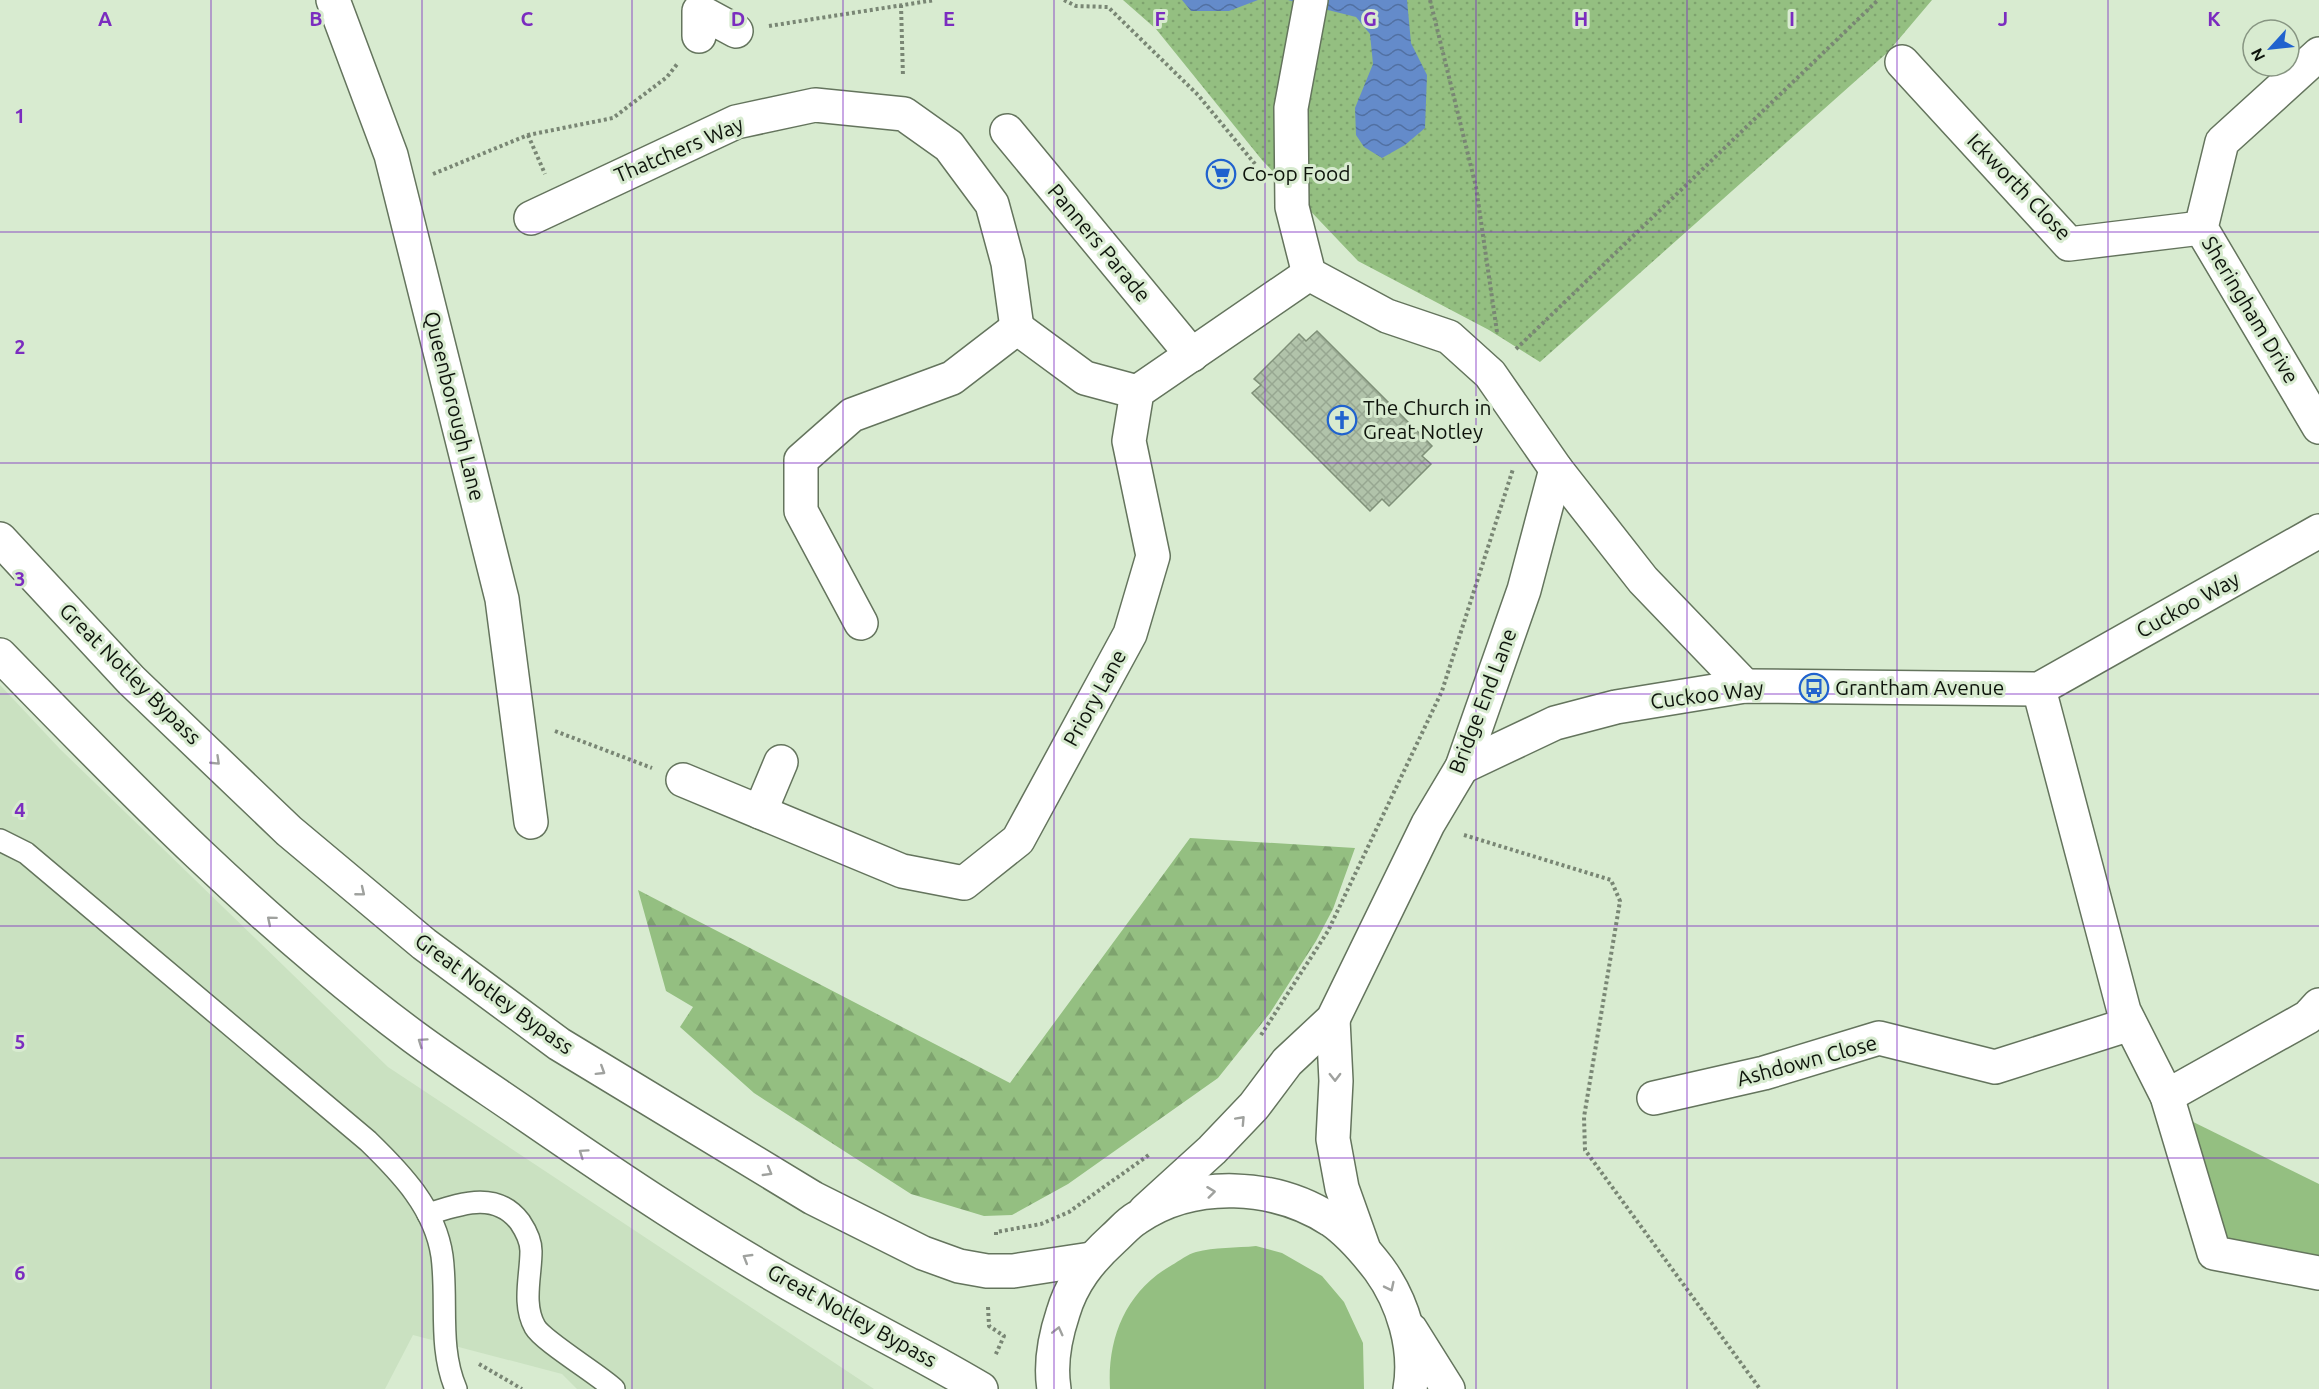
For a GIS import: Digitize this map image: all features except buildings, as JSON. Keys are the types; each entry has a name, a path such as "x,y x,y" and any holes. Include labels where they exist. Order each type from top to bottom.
{"main road":[{"name":"Queenborough Lane","path":"333,0 391,155 502,599 531,822"},
{"path":"1311,0 1291,108 1292,207 1309,274 1387,316 1449,337 1490,374 1556,469 1642,580 1745,686"},
{"path":"698,16 736,31"},
{"name":"Sheringham Drive","path":"2319,54 2222,142 2201,228 2319,427"},
{"name":"Ickworth Close","path":"1902,62 2069,244 2201,228"},
{"name":"Thatchers Way","path":"531,219 736,122 815,105 904,114 949,146 992,204 1008,262 1017,328"},
{"name":"Panners Parade","path":"1007,131 1192,355"},
{"path":"861,623 801,511 801,460 852,415 952,378 1017,328 1085,378 1137,393 1309,274"},
{"name":"Priory Lane","path":"683,780 902,872 964,883 1018,840 1130,634 1154,556 1129,441 1137,393"},
{"name":"Bridge End Lane","path":"1137,1218 1212,1150 1254,1106 1287,1062 1333,1019 1428,824 1462,767 1524,590 1556,469"},
{"name":"Cuckoo Way","path":"1462,767 1555,723 1616,707 1745,686 2039,689 2319,531"},
{"name":"Great Notley Bypass","path":"0,538 131,680 290,831 416,937 559,1044 813,1198 923,1253 959,1266 987,1271 1014,1271 1090,1260"},
{"name":"Great Notley Bypass","path":"0,655 188,846 268,918 413,1036 634,1189 714,1239 808,1294 924,1354 981,1389"},
{"path":"2039,689 2124,1011 2167,1096 2214,1253 2319,1273"},
{"path":"760,812 782,762"},
{"path":"2167,1096 2308,1017 2319,1005"},
{"name":"Bridge End Lane","path":"1333,1019 1336,1082 1333,1138 1342,1188 1363,1247"},
{"name":"Ashdown Close","path":"1654,1098 1764,1073 1878,1038 1995,1067 2130,1024"},
{"path":"1054,1389 1056,1336 1068,1296 1090,1260 1137,1218 1173,1200 1214,1191 1255,1192 1295,1202 1332,1221 1363,1247 1388,1281 1404,1318 1448,1389"},
{"path":"1404,1318 1411,1350 1410,1389"}],"lane":[{"path":"0,840 26,853 368,1141 404,1176 428,1214 441,1255 448,1369 456,1389"},
{"path":"428,1214 462,1203 490,1201 513,1214 529,1236 531,1249 529,1309 537,1330 614,1389"}],"path":[{"path":"736,31 935,0"},
{"path":"1065,0 1076,6 1108,7 1198,95 1257,167"},
{"path":"1430,0 1476,187 1498,343"},
{"path":"1508,357 1878,0"},
{"path":"901,5 904,114"},
{"path":"399,188 528,135 613,118 667,77 698,16"},
{"path":"1257,1040 1328,932 1442,691 1514,461"},
{"path":"518,717 683,780"},
{"path":"1428,824 1611,880 1620,902 1584,1117 1585,1150 1760,1389"},
{"path":"981,1389 1004,1336 989,1326 987,1271 996,1232 1041,1224 1069,1212 1159,1148"},
{"path":"479,1364 522,1389"}],"shaded area":[{"path":"0,685 60,749 388,1067 874,1389 577,1389 562,1374 413,1335 385,1389 0,1389"}],"green space":[{"path":"1123,0 1932,0 1888,52 1540,362 1489,330 1358,261 1262,160 1156,29"},
{"path":"1190,838 1355,848 1333,909 1316,941 1270,1013 1218,1078 1068,1184 1012,1215 984,1216 911,1194 754,1093 680,1027 693,1007 666,991 638,890 1010,1083"},
{"path":"2173,1112 2319,1184 2319,1273 2217,1248"},
{"path":"1256,1246 1282,1253 1322,1276 1344,1302 1363,1343 1364,1389 1110,1389 1110,1370 1116,1334 1131,1302 1142,1288 1156,1276 1193,1253 1210,1249"}],"water":[{"path":"1182,0 1258,0 1229,11 1191,11"},
{"path":"1288,0 1407,0 1411,43 1427,75 1425,128 1405,145 1382,158 1364,147 1356,135 1355,108 1373,64 1370,34 1356,17"}],"place":[{"name":"Co-op Food","path":"1221,174"},
{"name":"The Church in Great Notley","path":"1342,420"},
{"name":"Grantham Avenue","path":"1814,688"}]}
